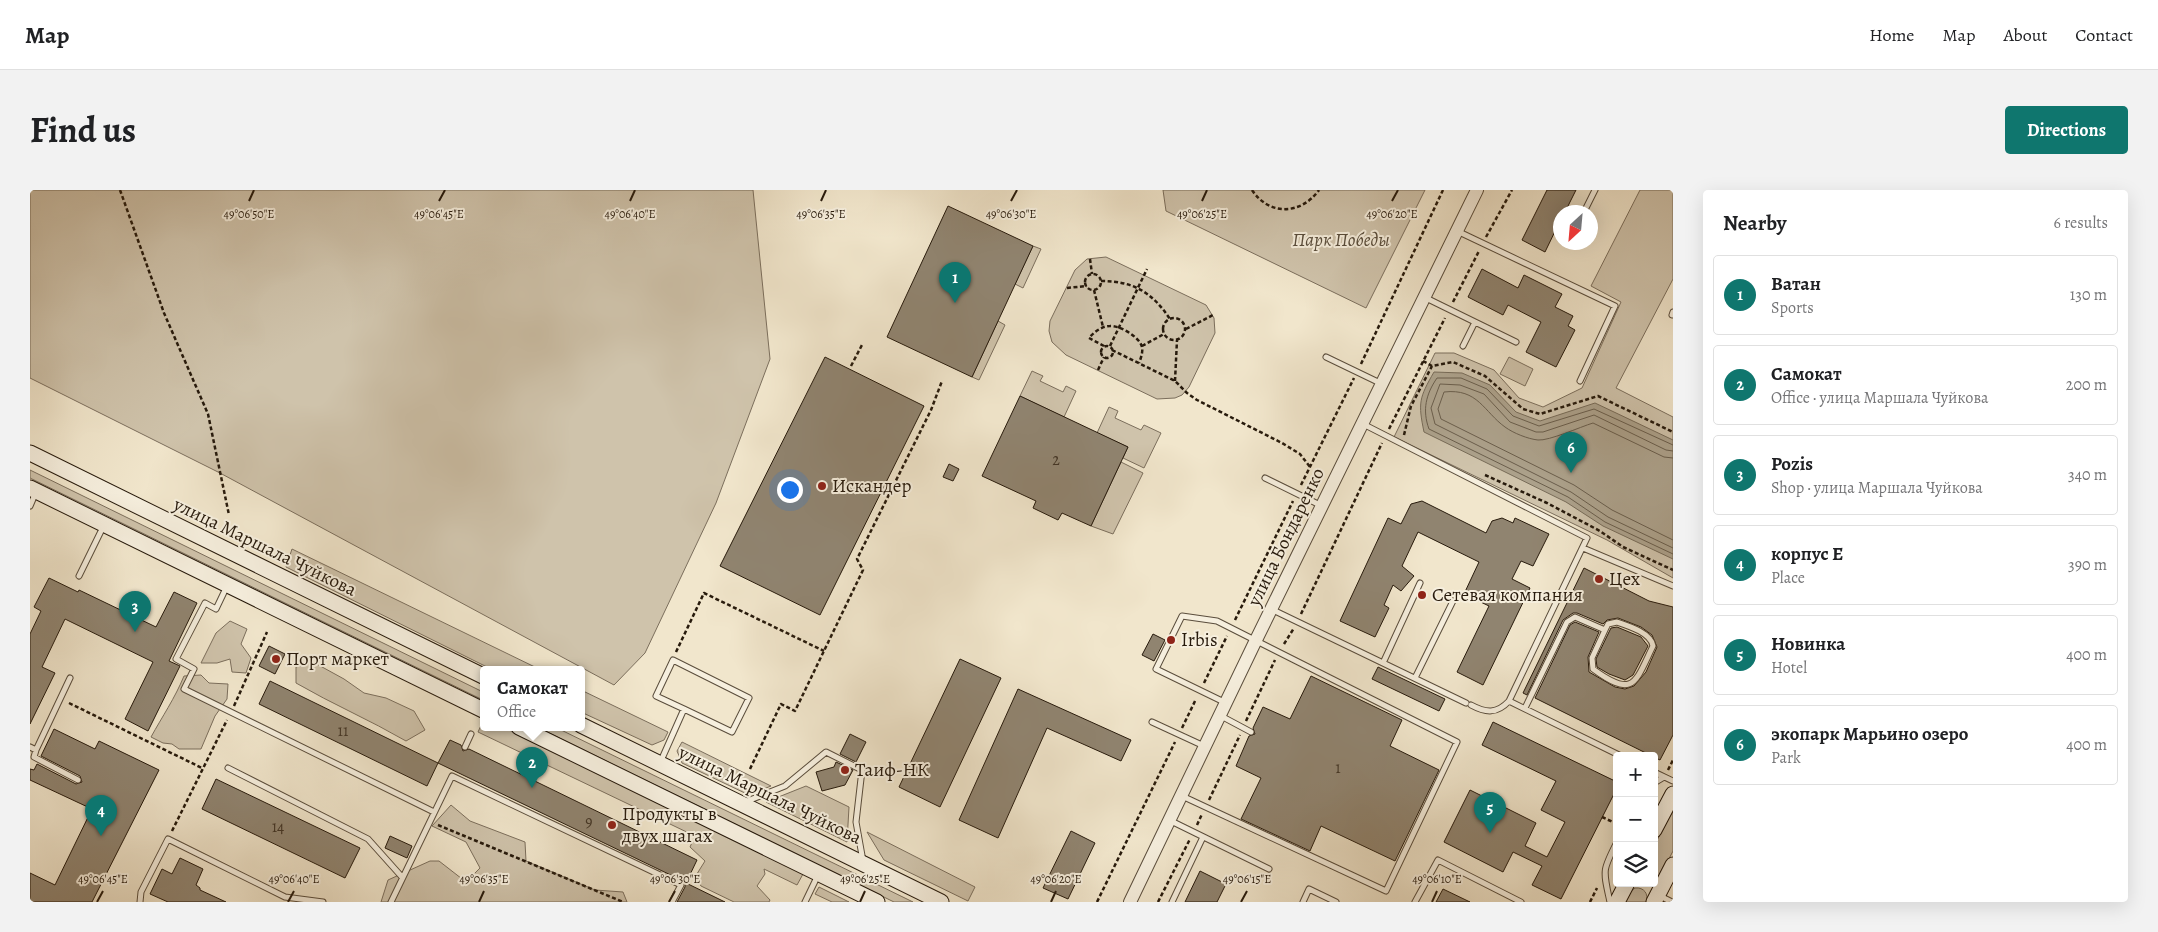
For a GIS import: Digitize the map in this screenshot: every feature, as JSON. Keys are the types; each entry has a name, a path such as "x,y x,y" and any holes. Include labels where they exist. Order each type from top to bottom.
{"main road":[{"name":"улица Маршала Чуйкова","path":"30,453 480,675"},
{"path":"33,490 480,709"},
{"name":"улица Маршала Чуйкова","path":"585,726 941,902"},
{"path":"526,731 877,902"},
{"path":"1658,822 1673,794"},
{"path":"1654,893 1673,865"},
{"path":"1617,902 1625,887"}],"street":[{"name":"улица Бондаренко","path":"1131,902 1256,640 1477,190"}],"lane":[{"path":"1588,205 1595,190"},
{"path":"1457,230 1615,306 1580,381"},
{"path":"1425,297 1516,342"},
{"path":"1463,346 1475,322"},
{"path":"1326,357 1383,384"},
{"path":"1272,609 1484,711 1492,712 1509,701 1583,548 1586,541 1585,536 1363,424"},
{"path":"1265,478 1322,507"},
{"path":"30,506 33,490"},
{"path":"79,576 104,525"},
{"path":"1583,548 1673,586"},
{"path":"1383,663 1420,582"},
{"path":"228,585 216,609 205,603 176,659 194,669 184,690 434,812"},
{"path":"1415,678 1453,600"},
{"path":"1182,796 1386,891 1457,742 1217,620 1182,616 1156,669 1227,703"},
{"path":"1525,708 1570,618 1580,618 1605,630"},
{"path":"1617,622 1646,635 1652,640 1653,646 1634,683 1622,684 1593,669 1592,658 1605,630 1608,624 1617,622"},
{"path":"673,660 749,698 732,732 684,709 656,696 673,660"},
{"path":"70,678 33,748 34,757 78,780"},
{"path":"1509,701 1613,752"},
{"path":"659,763 684,709"},
{"path":"1221,716 1252,732"},
{"path":"1152,722 1206,747"},
{"path":"465,747 471,734"},
{"path":"741,804 786,786 826,752 862,770 856,822 864,864"},
{"path":"228,768 368,839 402,877"},
{"path":"391,902 453,774 681,885 672,902"},
{"path":"1658,774 1673,781"},
{"path":"1658,780 1664,777"},
{"path":"1170,820 1269,869"},
{"path":"1172,902 1204,837"},
{"path":"140,902 141,892 168,839 285,897 323,902"},
{"path":"1610,902 1604,876 1604,866 1613,849"},
{"path":"1415,902 1438,860 1521,902"},
{"path":"805,902 819,873"},
{"path":"1303,902 1309,889 1336,902"},
{"path":"1654,893 1672,902"}],"path":[{"path":"120,190 164,313 208,414 229,515"},
{"path":"1252,190 1264,204 1281,210 1299,207 1307,203 1319,190"},
{"path":"1097,902 1357,372 1443,190"},
{"path":"1158,902 1194,832 1386,435 1482,243 1512,190"},
{"path":"1090,258 1092,274"},
{"path":"1104,357 1110,356 1119,328 1147,269"},
{"path":"1092,274 1099,277 1101,282"},
{"path":"1086,286 1086,279 1092,274"},
{"path":"1101,282 1119,281 1138,289 1157,300 1170,318 1180,319 1186,329"},
{"path":"1094,290 1101,282"},
{"path":"1067,288 1086,286 1094,290 1103,327"},
{"path":"1170,318 1163,327 1164,334 1170,339 1177,340 1183,336 1186,329 1213,315"},
{"path":"1140,363 1142,346 1139,339 1119,328 1111,325 1103,327 1089,338 1175,381 1187,394 1300,454 1310,467"},
{"path":"1142,346 1164,334"},
{"path":"1175,381 1177,340"},
{"path":"851,366 863,343"},
{"path":"1104,346 1100,353 1104,357"},
{"path":"1098,370 1104,357"},
{"path":"1423,361 1432,366 1453,362 1485,376 1522,409 1540,414 1598,396 1673,432"},
{"path":"1404,437 1411,406 1432,366"},
{"path":"750,769 781,704 795,711 863,570 857,559 931,410 942,381"},
{"path":"673,660 704,593 824,650"},
{"path":"168,839 231,712 267,632"},
{"path":"60,699 202,768"},
{"path":"1602,817 1613,822"},
{"path":"429,822 623,902"}],"green space":[{"path":"30,190 753,190 770,359 716,503 645,653 614,685 585,669 585,666 579,666 220,473 30,378"},
{"name":"Парк Победы","path":"1163,190 1425,190 1366,308 1166,211"},
{"path":"1640,190 1673,190 1673,279 1616,388 1673,417 1673,578 1607,540 1394,437 1435,353 1454,353 1494,370 1519,398 1543,407 1582,388 1621,302 1591,286"},
{"path":"1033,246 1041,249 1023,288 1015,284"},
{"path":"1106,257 1206,305 1214,318 1215,333 1189,387 1182,395 1175,398 1157,399 1066,355 1052,342 1049,331 1050,321 1075,270 1087,259"},
{"path":"998,321 1005,325 979,380 972,377"},
{"path":"1509,357 1533,369 1525,386 1500,374"},
{"path":"1032,371 1043,376 1040,381 1063,392 1066,386 1076,391 1064,417 1020,396"},
{"path":"1109,407 1118,411 1115,418 1141,430 1144,425 1161,433 1144,468 1123,458 1128,447 1097,433"},
{"path":"1121,462 1143,473 1113,534 1091,526"},
{"path":"30,470 480,691 480,699 30,478"},
{"path":"292,549 533,666 485,666 286,567"},
{"path":"230,621 247,629 241,644 251,658 246,673 232,672 230,659 217,663 201,663 216,633"},
{"path":"313,662 344,679 364,693 386,698 414,711 425,730 406,741 296,683 296,667"},
{"path":"201,675 209,683 228,684 227,699 215,716 201,749 179,749 172,744 163,743 151,737 173,700 184,676"},
{"path":"585,692 668,732 664,740 652,745 585,714"},
{"path":"480,728 480,731 511,731 803,874 797,885 764,869 765,874 757,886 770,900 769,902 734,902 701,886 695,877 705,861 690,847 695,836 478,732"},
{"path":"545,731 563,731 913,902 894,902"},
{"path":"682,742 771,786 749,795 682,763 677,751"},
{"path":"806,786 849,807 847,842 766,802"},
{"path":"451,805 470,821 525,842 526,861 595,890 623,892 627,902 381,902 388,880 430,861 439,861 466,882 480,868 466,842 432,826"},
{"path":"1673,810 1673,851 1658,880 1658,842 1658,838"},
{"path":"867,832 975,887 968,901 884,860"},
{"path":"819,887 849,902 832,902 815,894"},
{"path":"1635,888 1645,892 1647,896 1646,902 1625,902 1631,891"}],"water":[{"path":"1434,372 1462,373 1490,385 1516,412 1540,421 1595,403 1673,440 1673,559 1603,526 1566,502 1424,432 1421,401 1425,388"}],"building":[{"path":"1547,190 1576,190 1568,205 1553,205 1553,235 1545,252 1522,240"},
{"path":"948,206 1033,246 972,377 887,337"},
{"path":"1482,269 1518,288 1524,275 1562,294 1555,307 1573,316 1568,326 1575,330 1556,367 1526,352 1541,322 1508,305 1503,315 1468,297"},
{"name":"Искандер","path":"825,357 924,406 820,615 720,566"},
{"path":"1020,396 1128,447 1091,526 1062,513 1058,520 1033,508 1036,501 982,476"},
{"path":"949,464 959,469 953,481 943,477"},
{"path":"1422,501 1486,533 1492,521 1502,518 1513,523 1515,518 1549,534 1533,566 1521,561 1512,579 1530,588 1483,685 1457,672 1489,606 1464,594 1479,562 1418,532 1402,566 1414,576 1401,591 1393,585 1384,605 1389,608 1375,637 1340,621 1388,518 1401,524 1411,504"},
{"path":"1584,568 1649,601 1673,607 1673,735 1660,760 1658,759 1658,752 1644,752 1535,698 1570,625 1575,622 1599,632 1588,657 1589,672 1615,687 1625,689 1634,686 1646,672 1657,647 1652,635 1641,627 1618,618 1607,620 1603,624 1573,613 1563,620 1527,695 1523,693"},
{"path":"49,578 78,592 79,590 156,627 174,592 197,603 169,661 180,666 148,731 125,719 153,662 65,619 42,667 55,673 30,724 30,634 41,611 34,607"},
{"path":"1617,627 1641,637 1648,646 1633,675 1625,680 1597,667 1596,659 1611,628"},
{"path":"1153,634 1165,640 1154,661 1142,655"},
{"path":"269,646 285,654 275,674 259,666"},
{"path":"960,659 1001,678 940,807 899,787"},
{"path":"1378,667 1445,699 1439,711 1372,679"},
{"path":"1311,676 1402,720 1390,746 1439,770 1395,861 1321,826 1310,851 1241,819 1261,778 1236,766 1249,736 1255,734 1253,728 1263,707 1290,719"},
{"path":"270,681 438,763 427,786 259,704"},
{"path":"1018,689 1131,740 1121,761 1047,728 998,838 959,820"},
{"path":"1493,722 1613,780 1613,796 1561,899 1532,885 1542,866 1513,852 1503,872 1444,842 1470,790 1536,823 1525,846 1547,857 1565,822 1541,810 1556,781 1482,745"},
{"path":"54,729 95,749 99,741 159,770 92,902 30,902 30,873 55,885 92,809 30,780 30,769 34,770 37,764 76,784 82,782 80,776 41,756"},
{"path":"850,734 866,742 856,762 840,754"},
{"path":"450,740 461,745 463,751 469,749 697,860 686,883 725,902 677,902 685,887 683,881 438,763"},
{"path":"836,762 853,770 845,785 822,791 816,772 834,767"},
{"path":"216,779 360,848 345,878 202,809"},
{"path":"1071,831 1095,843 1068,899 1043,888"},
{"path":"390,836 412,846 407,858 385,848"},
{"path":"180,858 203,869 196,885 200,890 226,902 168,902 150,894 162,869 172,874"},
{"path":"1200,871 1226,884 1217,902 1185,902"},
{"path":"1443,889 1470,902 1436,902"}],"place":[{"name":"Ватан","path":"955,303"},
{"name":"экопарк Марьино озеро","path":"1571,473"},
{"name":"Искандер","path":"822,486"},
{"name":"Цех","path":"1599,579"},
{"name":"Сетевая компания","path":"1422,595"},
{"name":"Pozis","path":"135,632"},
{"name":"Irbis","path":"1171,640"},
{"name":"Порт маркет","path":"276,659"},
{"name":"Таиф-НК","path":"845,770"},
{"name":"Самокат","path":"532,788"},
{"name":"Продукты в двух шагах","path":"612,825"},
{"name":"Новинка","path":"1490,833"},
{"name":"корпус Е","path":"101,836"}]}
